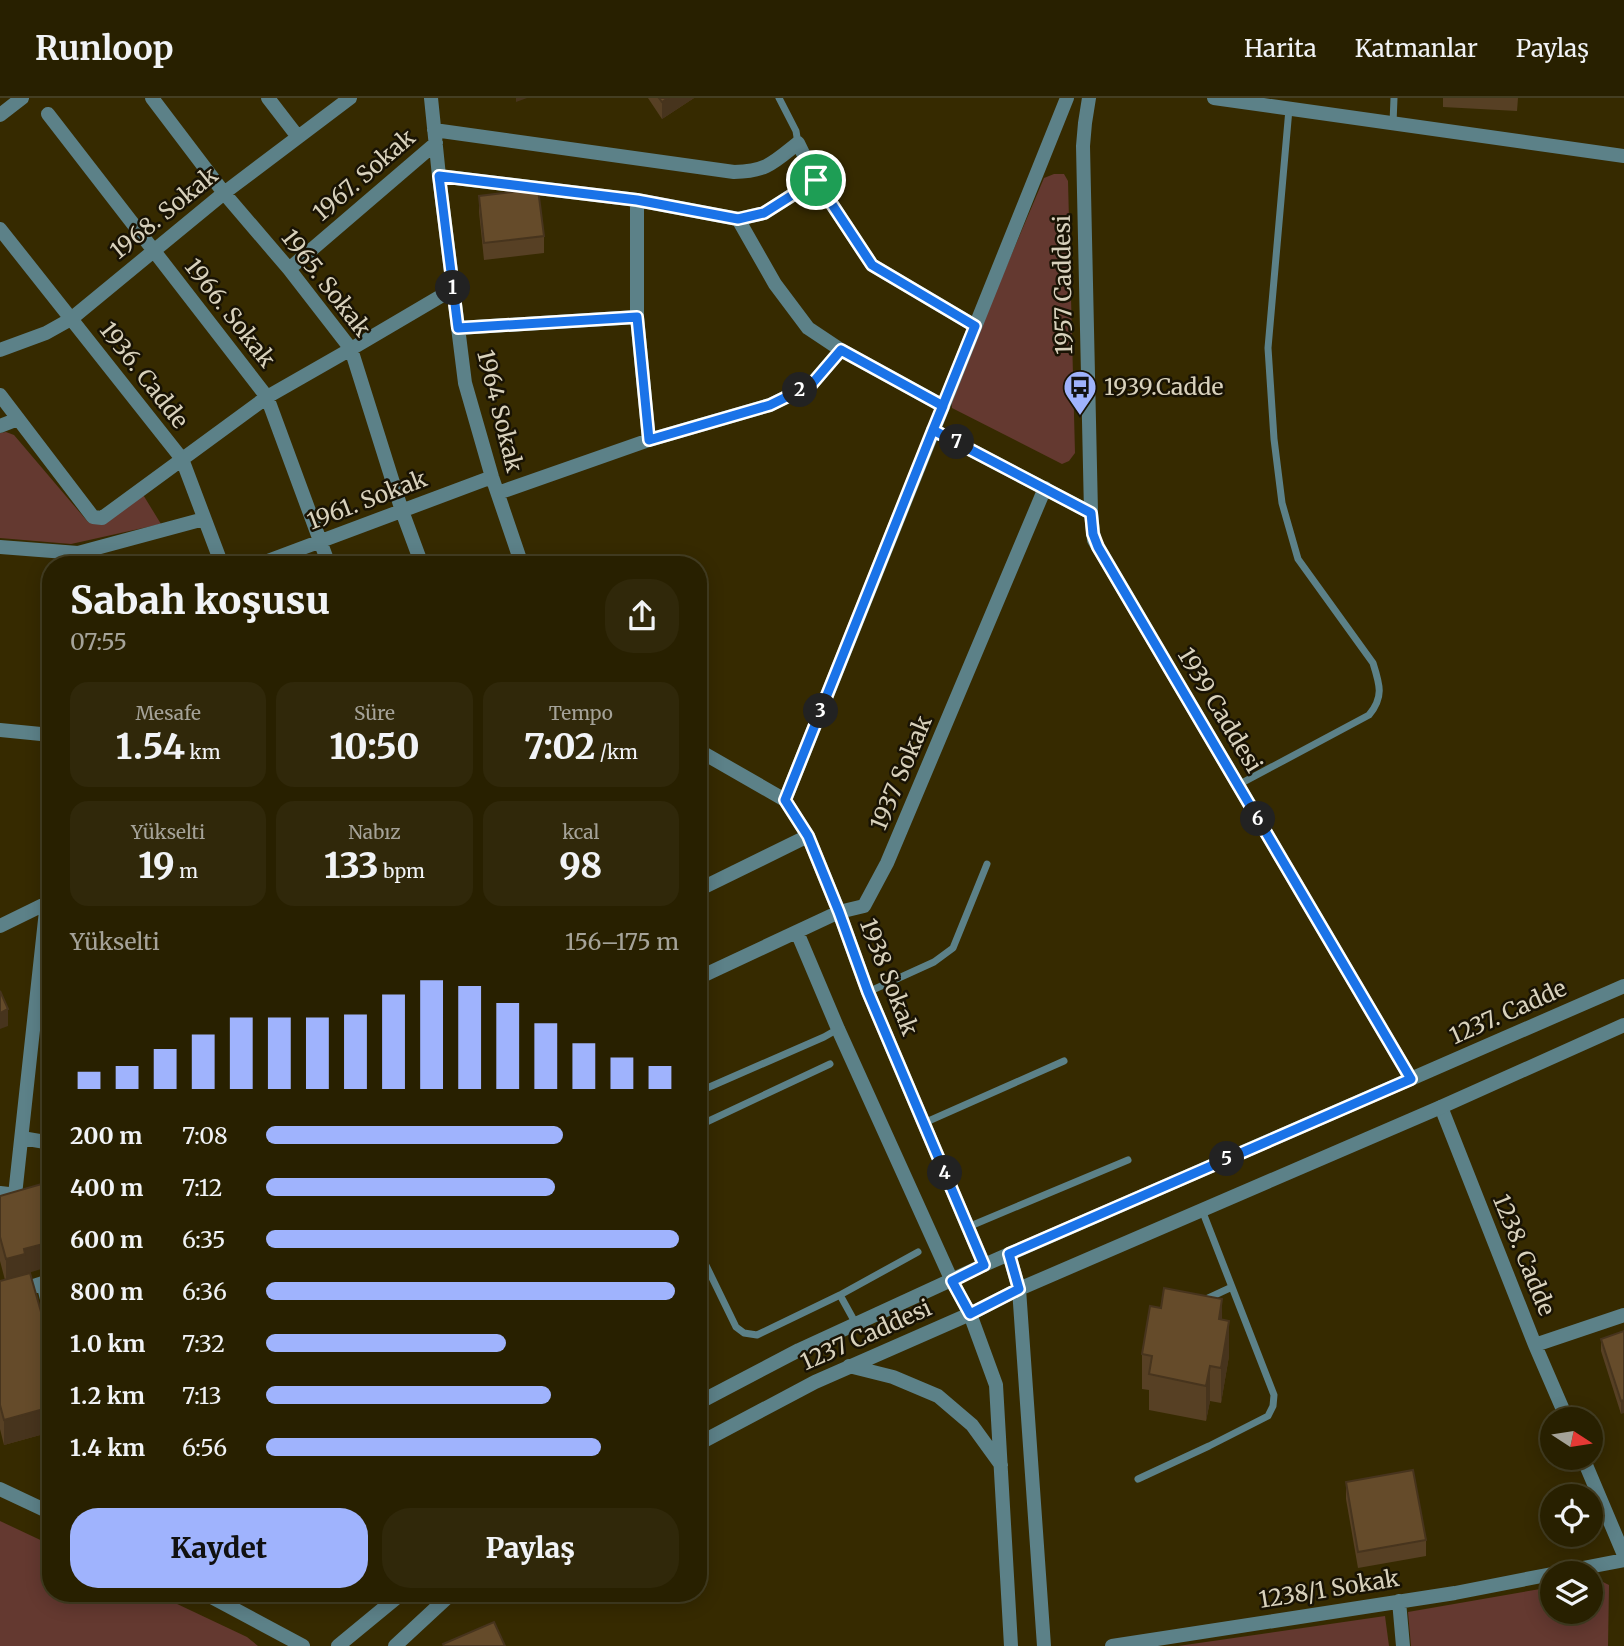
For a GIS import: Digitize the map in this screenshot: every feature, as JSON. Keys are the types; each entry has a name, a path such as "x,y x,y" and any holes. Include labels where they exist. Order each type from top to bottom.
{"street":[{"path":"0,115 22,98"},
{"name":"1965. Sokak","path":"152,98 351,349 419,556"},
{"path":"268,98 298,137"},
{"name":"1968. Sokak","path":"0,350 46,333 71,319 224,192 350,98"},
{"name":"1964 Sokak","path":"431,98 465,383 492,477 519,556"},
{"path":"785,800 1067,98"},
{"path":"1214,98 1624,156"},
{"name":"1957 Caddesi","path":"1084,99 1091,513"},
{"name":"1966. Sokak","path":"48,114 267,397 326,556"},
{"path":"435,136 734,172 754,172 770,165 798,143 816,180 872,265 975,326"},
{"name":"1967. Sokak","path":"289,270 435,136"},
{"path":"439,176 637,200 738,219 764,213 816,180"},
{"path":"637,200 637,317 649,440"},
{"path":"738,219 775,284 807,328 841,350 943,406"},
{"name":"1936. Cadde","path":"0,229 5,245 71,319 182,459 218,556"},
{"path":"0,395 93,517 102,518 267,397 453,289"},
{"path":"458,328 637,317"},
{"path":"498,493 649,440 770,405 811,385 841,350"},
{"path":"0,426 18,419"},
{"path":"933,430 1091,513"},
{"name":"1961. Sokak","path":"281,556 492,477"},
{"name":"1937 Sokak","path":"707,974 839,912 864,906 887,863 1045,488"},
{"name":"1939 Caddesi","path":"1091,513 1093,534 1098,547 1411,1079"},
{"path":"87,556 204,519"},
{"path":"0,547 58,556"},
{"path":"0,730 42,734"},
{"name":"1938 Sokak","path":"707,755 785,800 808,836 868,992 984,1265"},
{"path":"707,886 808,836"},
{"path":"0,926 42,905"},
{"path":"797,932 952,1281 970,1314 996,1385 1011,1646"},
{"path":"15,1195 42,950"},
{"name":"1237. Cadde","path":"1411,1079 1624,986"},
{"path":"1441,1107 1624,1025"},
{"name":"1237 Caddesi","path":"707,1399 799,1350 984,1265 1411,1079"},
{"name":"1237 Caddesi","path":"707,1439 815,1382 970,1314 1019,1289 1441,1107"},
{"name":"1238. Cadde","path":"1441,1107 1562,1407"},
{"path":"22,1138 42,1141"},
{"path":"0,1194 42,1198"},
{"path":"1009,1254 1019,1289 1044,1646"},
{"path":"0,1293 9,1294 42,1283"},
{"path":"1535,1345 1624,1315"},
{"path":"849,1366 893,1377 938,1396 972,1425 1002,1466"},
{"path":"1588,1470 1624,1555"},
{"path":"0,1489 42,1509"},
{"name":"1238/1 Sokak","path":"1603,1564 1624,1560"},
{"name":"1238/1 Sokak","path":"1112,1646 1455,1593 1540,1577"},
{"path":"1398,1601 1403,1646"},
{"path":"221,1602 303,1646"},
{"path":"338,1646 391,1602"},
{"path":"395,1646 442,1602"}],"lane":[{"path":"779,98 796,131 798,143"},
{"path":"1393,123 1394,98"},
{"path":"1238,785 1368,715 1378,704 1379,682 1373,663 1298,559 1282,503 1273,439 1268,348 1289,108"},
{"path":"868,992 934,962 953,948 987,864"},
{"path":"707,1088 838,1029"},
{"path":"924,1123 1065,1061"},
{"path":"707,1122 830,1064"},
{"path":"968,1227 1128,1160"},
{"path":"1138,1479 1268,1416 1273,1406 1274,1395 1202,1210"},
{"path":"707,1267 736,1326 744,1333 757,1335 840,1295 918,1252"},
{"path":"1198,1302 1232,1287"},
{"path":"840,1295 856,1324"}],"shaded area":[{"path":"1064,174 1068,181 1075,453 1069,461 1062,464 952,408 951,397 1044,178"},
{"path":"0,433 14,435 88,522 101,523 142,493 161,524 71,544 0,538"},
{"path":"0,1521 42,1541 42,1602 173,1602 247,1637 258,1646 0,1646"},
{"path":"1603,1582 1609,1585 1608,1646 1411,1646 1408,1612 1540,1589 1540,1624 1603,1624"},
{"path":"1385,1616 1389,1646 1178,1646"}],"building":[{"path":"538,189 544,236 484,243 479,196"},
{"path":"0,991 8,1009 0,1013"},
{"path":"42,1184 42,1244 24,1249 25,1254 6,1259 0,1237 0,1196"},
{"path":"30,1273 42,1315 42,1409 4,1420 0,1405 0,1281"},
{"path":"1164,1288 1222,1299 1219,1319 1229,1321 1221,1368 1210,1366 1206,1386 1149,1374 1152,1356 1142,1354 1150,1306 1161,1308"},
{"path":"1624,1331 1624,1400 1621,1401 1601,1339"},
{"path":"1413,1470 1426,1540 1358,1552 1346,1482"},
{"path":"494,1622 505,1646 443,1644"}],"place":[{"name":"1939.Cadde","path":"1080,417"}],"route":[{"path":"816,180 764,213 738,219 637,200 439,176 458,328 637,317 649,440 770,405 811,385 841,350 943,406 933,430 785,800 808,836 868,992 984,1265 952,1281 970,1314 1019,1289 1009,1254 1411,1079 1094,540 1091,513 933,430 943,406 975,326 872,265 816,180"}]}
